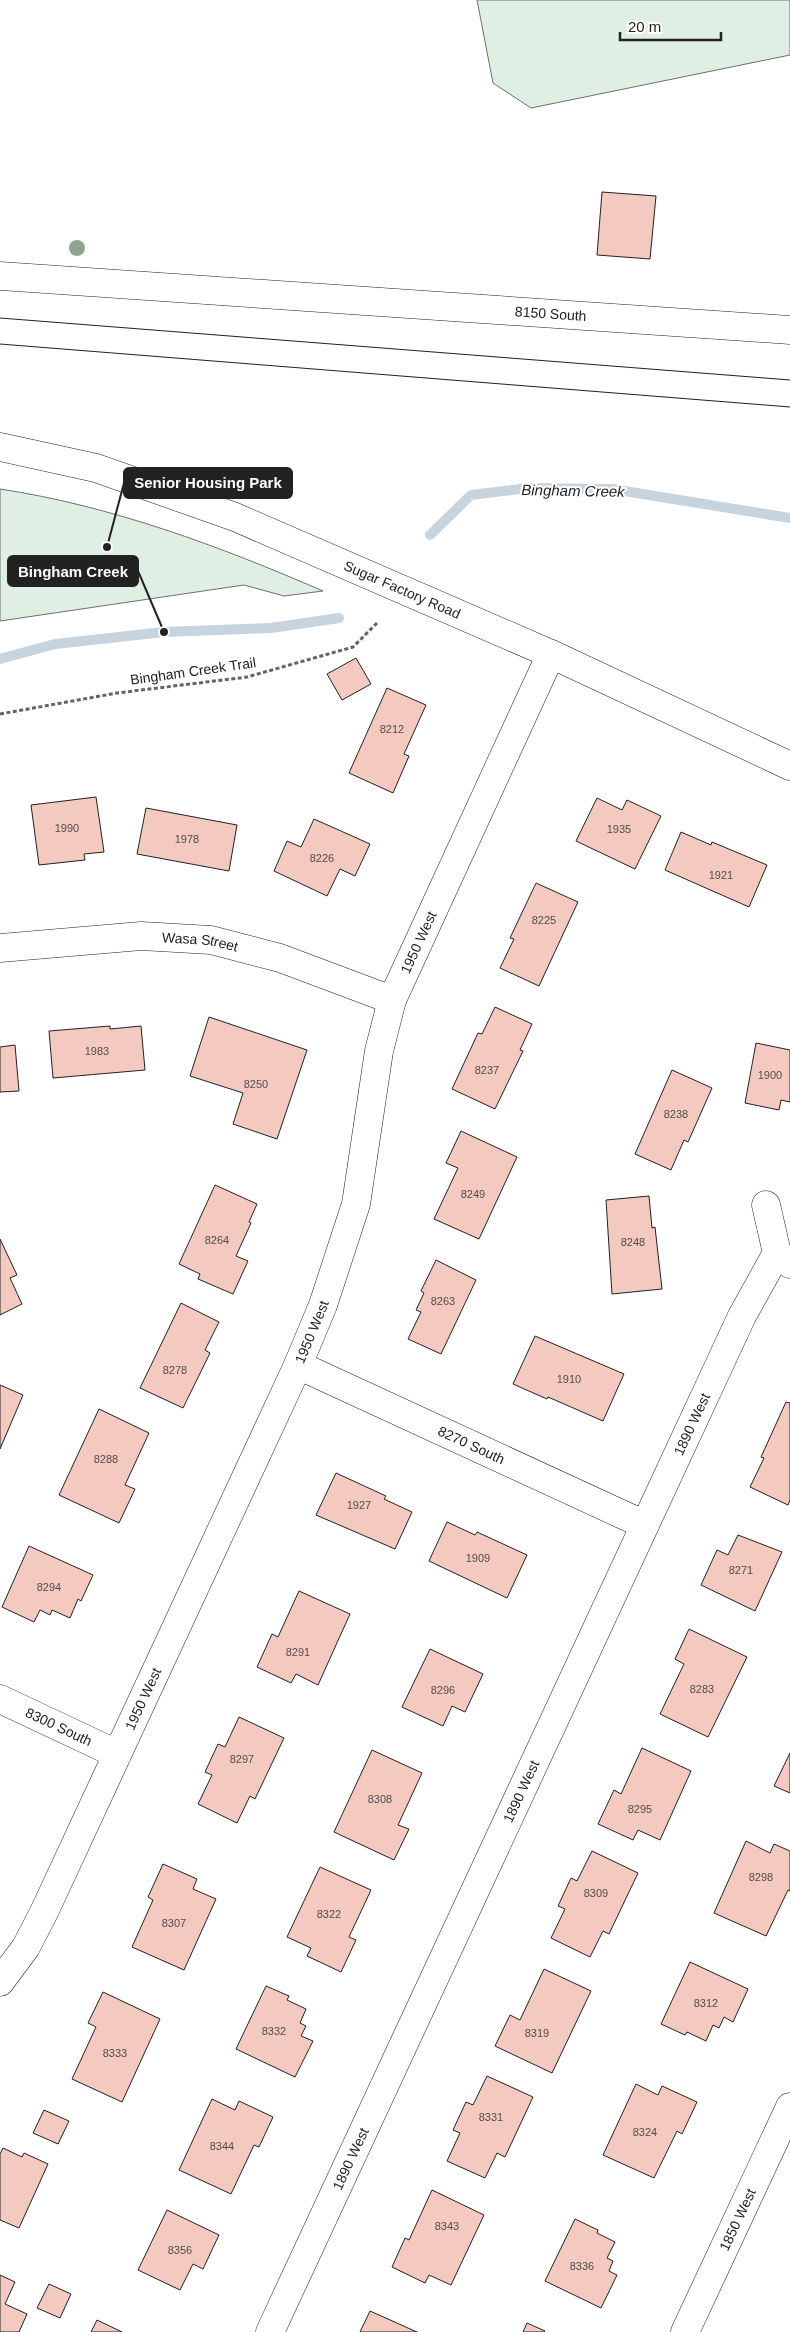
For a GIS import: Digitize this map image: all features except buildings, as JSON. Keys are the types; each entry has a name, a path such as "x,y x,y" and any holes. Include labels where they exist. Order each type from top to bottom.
{"street":[{"name":"8150 South","path":"0,276 790,330"},
{"name":"Sugar Factory Road","path":"0,447 96,468 235,517 551,654 790,766"},
{"name":"1950 West","path":"0,1982 26,1947 46,1910 298,1365 323,1305 356,1204 379,1051 392,1000 551,654"},
{"name":"Wasa Street","path":"0,948 141,936 211,940 280,958 392,1000"},
{"path":"766,1205 783,1258"},
{"name":"1890 West","path":"270,2332 742,1316 783,1258"},
{"name":"8270 South","path":"298,1365 645,1525"},
{"name":"8300 South","path":"0,1699 118,1754"},
{"name":"1850 West","path":"686,2332 790,2107"}],"path":[{"name":"Bingham Creek Trail","path":"0,714 117,694 247,677 353,647 378,622"}],"green space":[{"path":"477,0 790,0 790,55 531,108 493,83"},
{"path":"0,489 42,496 124,517 205,543 323,591 284,596 244,585 0,621"}],"waterway":[{"name":"Bingham Creek","path":"430,535 471,495 528,488 612,489 790,518"},
{"name":"Bingham Creek","path":"0,659 55,644 164,632 271,628 339,618"}],"tram line":[{"path":"0,318 790,380"},
{"path":"0,344 790,407"}],"place":[{"name":"Senior Housing Park","path":"107,547"},
{"name":"Bingham Creek","path":"164,632"}]}
